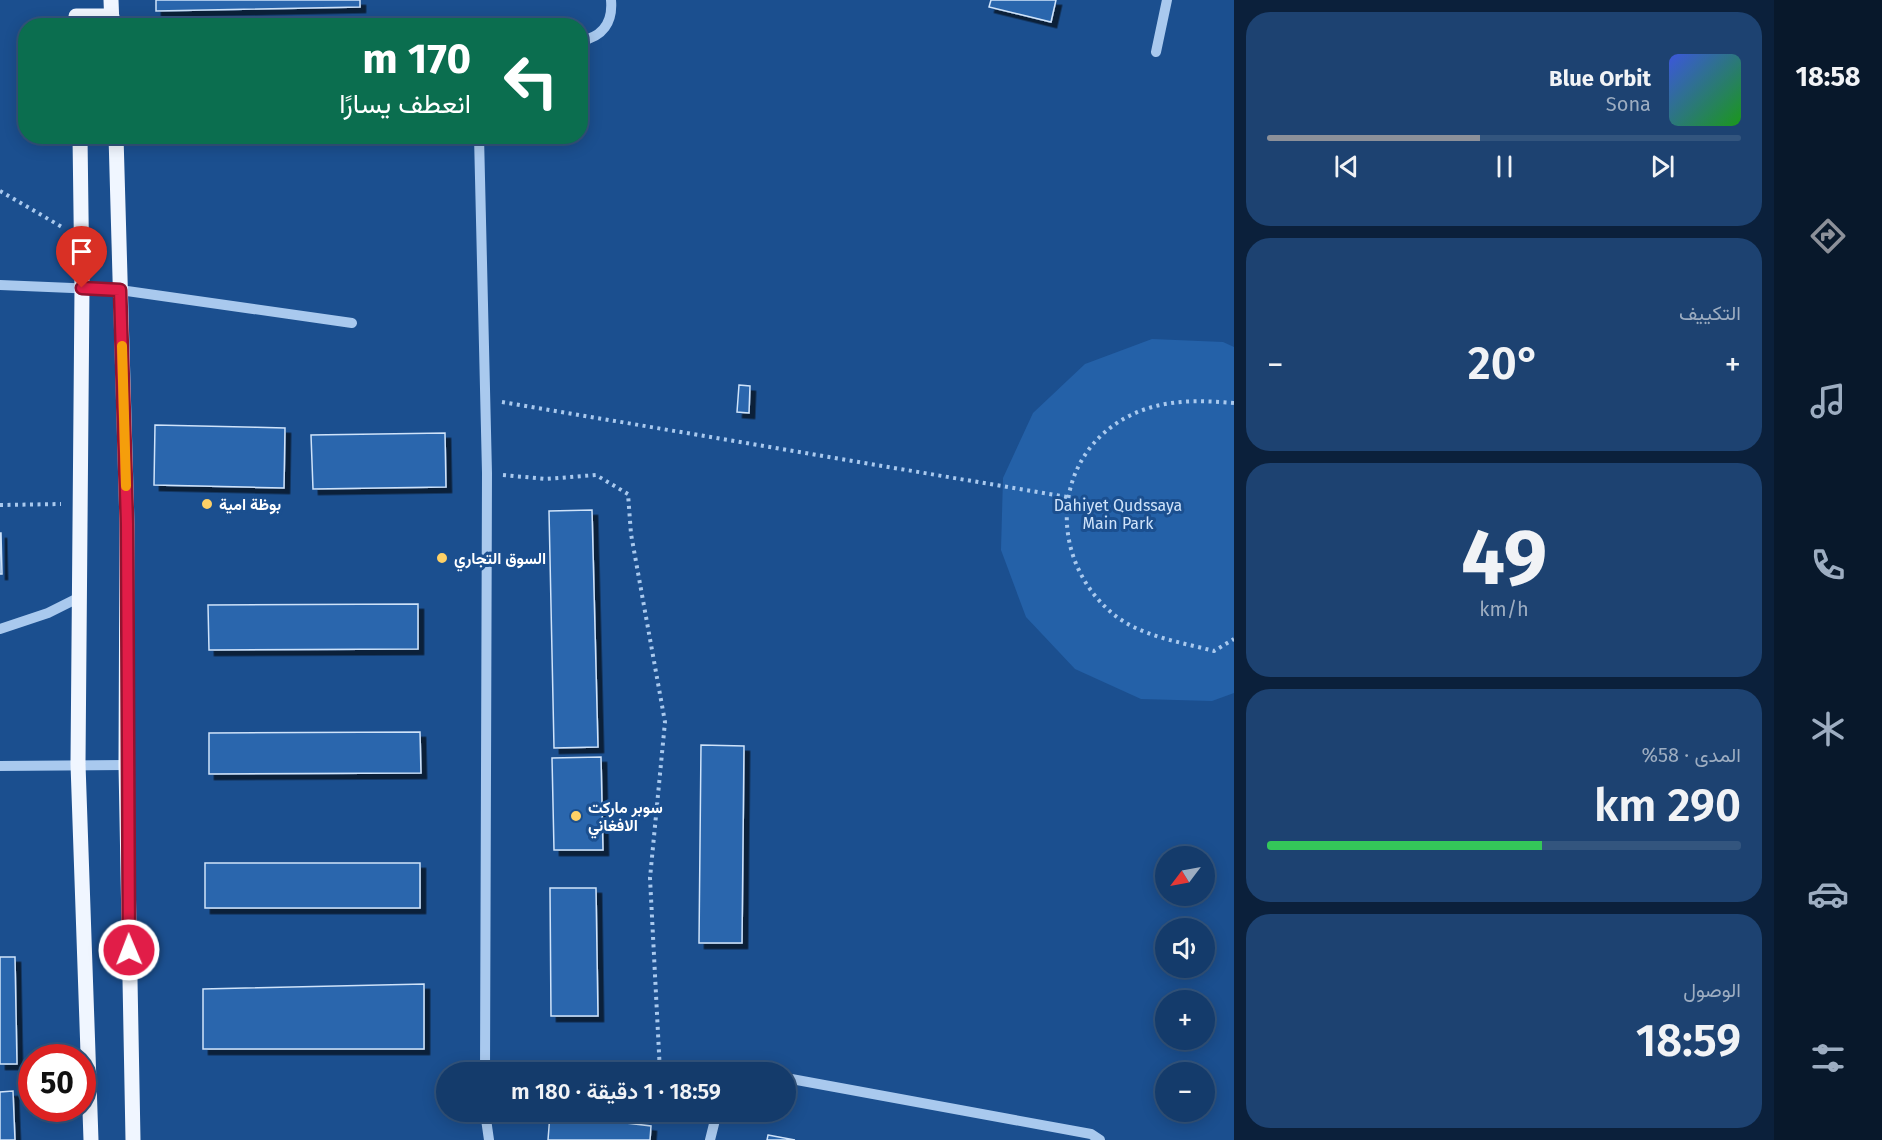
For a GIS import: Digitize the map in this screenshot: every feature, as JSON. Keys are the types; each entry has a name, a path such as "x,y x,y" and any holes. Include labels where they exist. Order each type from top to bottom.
{"main road":[{"path":"111,0 112,18"},
{"path":"76,14 97,18"},
{"path":"80,144 82,288 78,764 91,1140"},
{"path":"116,144 127,524 126,765 133,1140"}],"street":[{"path":"588,40 607,25 611,15 611,0"},
{"path":"1156,52 1167,0"},
{"path":"479,144 487,473 485,1062"},
{"path":"0,285 120,290 352,323"},
{"path":"0,629 48,613 80,597"},
{"path":"0,766 126,765"},
{"path":"796,1080 1091,1134 1100,1140"},
{"path":"486,1122 489,1140"},
{"path":"710,1140 714,1122"}],"path":[{"path":"0,191 81,238"},
{"path":"486,399 1067,497"},
{"path":"1234,403 1179,401 1154,405 1130,415 1108,430 1090,449 1077,472 1067,497 1065,524 1070,550 1079,575 1094,597 1114,615 1136,628 1214,651 1234,639"},
{"path":"487,473 546,479 596,475 628,494 631,534 666,722 650,878 659,1062"},
{"path":"0,505 80,503"}],"green space":[{"name":"Dahiyet Qudssaya Main Park","path":"1152,339 1223,342 1234,347 1234,693 1212,701 1141,699 1075,669 1026,617 1001,550 1003,478 1033,413 1085,364"}],"building":[{"path":"156,0 360,0 360,7 156,11"},
{"path":"991,0 1056,0 1051,22 989,7"},
{"path":"739,385 750,386 749,413 737,412"},
{"path":"155,425 285,428 284,488 154,485"},
{"path":"445,433 446,487 313,489 311,435"},
{"path":"592,510 598,747 554,748 549,511"},
{"path":"1,533 2,574 0,574"},
{"path":"418,604 418,649 209,650 208,605"},
{"path":"420,732 421,773 209,774 209,733"},
{"path":"701,745 744,746 742,943 699,943"},
{"path":"601,757 603,850 554,850 552,758"},
{"path":"205,863 420,863 420,908 205,908"},
{"path":"550,888 596,888 598,1016 551,1016"},
{"path":"0,957 15,957 17,1064 0,1064"},
{"path":"424,984 424,1049 203,1049 203,989"},
{"path":"13,1091 15,1140 0,1140 0,1092"},
{"path":"549,1122 617,1122 651,1126 650,1140 548,1140"},
{"path":"768,1135 795,1140 767,1140"}],"slow traffic":[{"path":"122,346 126,486"}],"place":[{"name":"بوظة امية","path":"207,504"},
{"name":"السوق التجاري","path":"442,558"},
{"name":"سوبر ماركت الافغاني","path":"576,816"}],"route":[{"path":"82,288 120,290 127,524 126,765 129,950"}]}
